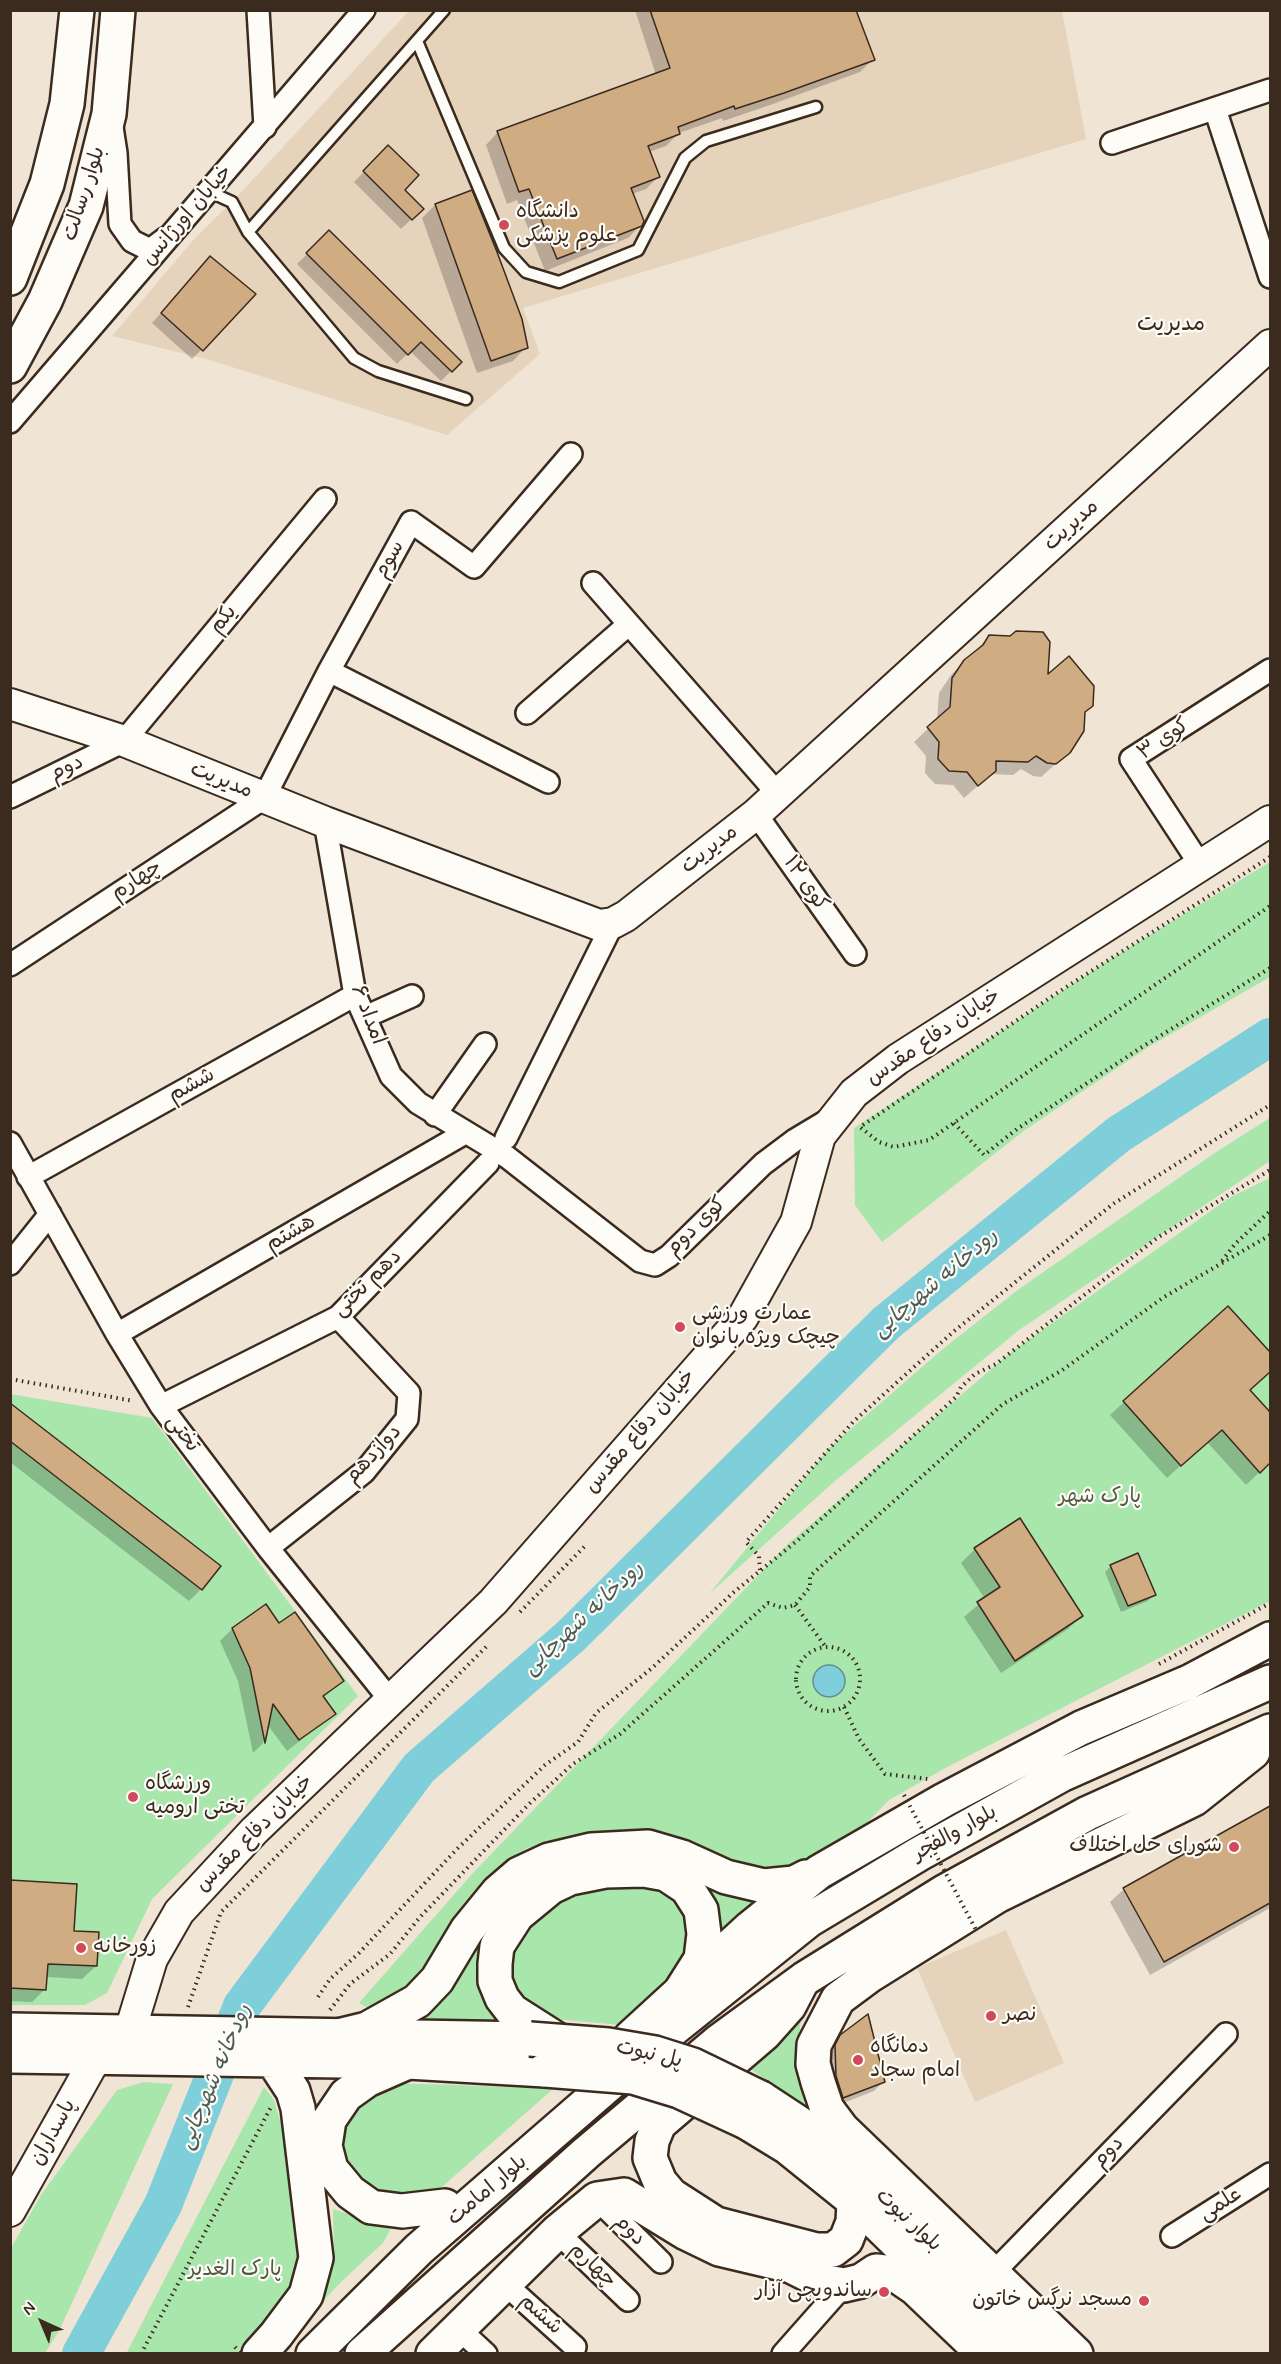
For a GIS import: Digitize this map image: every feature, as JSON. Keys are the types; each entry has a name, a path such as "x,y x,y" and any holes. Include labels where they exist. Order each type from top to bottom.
{"main road":[{"name":"بلوار رسالت","path":"10,278 50,173 67,104 76,10"},
{"name":"بلوار رسالت","path":"10,366 45,301 86,206 109,114 118,10"},
{"path":"10,2030 127,2045 280,2048 337,2025 367,2029 417,2001 437,1980 467,1930 498,1892 519,1874 549,1860 591,1850 648,1848 682,1857 726,1877 764,1887 794,1882 819,1872 944,1800 1081,1728 1189,1682 1270,1639"},
{"name":"بلوار والفجر","path":"668,2033 809,1920 920,1854 1061,1775 1270,1682"},
{"path":"854,2201 853,2222 846,2240 833,2250 816,2250 716,2224 671,2195 660,2182 650,2158 652,2141 659,2124 764,2034 789,2006 804,1979 944,1892 1088,1813 1270,1731"},
{"path":"1077,2354 842,2129 827,2109 813,2064 814,2045 838,1999 869,1976 997,1896 1194,1798 1270,1738"},
{"path":"544,2039 512,2011 495,1981 497,1947 518,1915 551,1887 570,1878 605,1871 644,1870 666,1874 687,1888 701,1910 704,1934 701,1959 680,1992"},
{"path":"419,2249 445,2206 750,1928 819,1872"},
{"name":"بلوار امامت","path":"362,2354 586,2153 719,2041 804,1979"},
{"name":"پل نبوت","path":"337,2025 544,2039 655,2053 693,2065 754,2110"},
{"name":"بلوار امامت","path":"313,2354 419,2249 668,2033"},
{"path":"10,2056 127,2045"},
{"path":"247,2348 276,2336 306,2295 316,2258 298,2108 280,2048"},
{"name":"پل نبوت","path":"280,2048 408,2062 633,2077 754,2110"},
{"path":"408,2062 367,2080 346,2095 329,2120 325,2146 331,2169 350,2192 371,2207 402,2211 445,2206"},
{"name":"بلوار نبوت","path":"754,2110 787,2147 854,2201 1011,2354"},
{"name":"بلوار نبوت","path":"754,2110 799,2123 840,2157 1048,2354"},
{"path":"433,2354 557,2232 597,2199 624,2195 686,2233 719,2249 773,2261 821,2281 843,2285 861,2281 876,2271 894,2273 915,2288 984,2354"}],"street":[{"path":"258,10 265,127"},
{"name":"خیابان اورژانس","path":"10,422 210,192 364,10"},
{"path":"1112,143 1270,90"},
{"path":"1215,109 1270,277"},
{"path":"109,114 116,153 120,224 132,241 150,250 174,233"},
{"name":"مدیریت","path":"14,704 124,741 325,822 599,925 613,923 626,916 756,814 1270,345"},
{"name":"سوم","path":"264,798 329,670 411,522 474,567 571,454"},
{"name":"یکم","path":"124,741 325,499"},
{"path":"593,583 778,794"},
{"path":"527,713 629,624"},
{"path":"329,670 548,782"},
{"name":"کوی ۳","path":"1201,866 1131,759 1270,670"},
{"name":"دوم","path":"10,796 124,741"},
{"name":"چهارم","path":"10,965 264,798"},
{"name":"کوی ۱۲","path":"756,814 855,954"},
{"name":"خیابان دفاع مقدس","path":"127,2045 152,1959 178,1912 254,1831 493,1602 743,1317 796,1222 820,1136 854,1093 898,1059 1270,821"},
{"name":"امداد ۶","path":"325,822 355,995 391,1076 418,1103 497,1151"},
{"name":"دهم تختی","path":"161,1406 338,1317 497,1151 613,923"},
{"name":"ششم","path":"28,1177 355,995"},
{"path":"365,1017 412,996"},
{"path":"435,1114 485,1044"},
{"name":"کوی دوم","path":"497,1151 640,1261 655,1264 669,1256 763,1164 795,1140 836,1116"},
{"name":"هشتم","path":"117,1334 465,1133"},
{"name":"تختی","path":"10,1143 117,1334 161,1406 268,1548 391,1701"},
{"path":"10,1264 50,1214"},
{"name":"دوازدهم","path":"268,1548 364,1472 407,1419 409,1393 338,1317"},
{"name":"دوم","path":"993,2273 1226,2034"},
{"name":"پاسداران","path":"10,2211 127,2045"},
{"name":"علمی","path":"1172,2236 1270,2174"},
{"name":"دوم","path":"597,2199 661,2262"},
{"name":"چهارم","path":"557,2232 628,2300"},
{"name":"ششم","path":"504,2283 575,2347"},
{"path":"783,2354 843,2285"},
{"path":"459,2329 486,2354"}],"lane":[{"path":"248,232 444,10"},
{"path":"417,41 504,248 526,272 559,282 638,250 685,158 706,141 816,107"},
{"path":"210,192 232,202 248,232 354,357 378,371 466,399"}],"path":[{"path":"1270,857 1060,991 860,1127 879,1142 894,1147 928,1140 1270,906"},
{"path":"954,1123 984,1155 1017,1129 1114,1065 1270,968"},
{"path":"760,1570 759,1556 746,1542 854,1421 952,1332 1113,1204 1270,1105"},
{"path":"318,1997 330,1979 373,1938 457,1849 545,1765 578,1742 596,1713 652,1668 760,1570 798,1540 956,1397 961,1387 975,1374 996,1364 1157,1238 1270,1170"},
{"path":"1220,1264 1235,1244 1270,1211"},
{"path":"337,2025 325,2015 350,1984 390,1954 421,1916 529,1804 573,1764 620,1734 768,1604 783,1608 795,1605 810,1587 810,1576 1003,1404 1061,1371 1164,1297 1270,1235"},
{"path":"10,1379 161,1406"},
{"path":"519,1614 585,1546"},
{"path":"1149,1670 1270,1603"},
{"path":"795,1605 825,1646 847,1652 860,1670 858,1692 844,1707 835,1711 814,1708 799,1694 796,1685 796,1674 805,1656 825,1646"},
{"path":"195,2014 188,2011 188,2004 221,1912 494,1639"},
{"path":"844,1707 859,1739 885,1774 927,1779"},
{"path":"904,1795 976,1930"},
{"path":"905,1808 915,1802"},
{"path":"141,2354 274,2100"},
{"path":"240,2354 247,2348"},
{"path":"240,2354 247,2348"}],"shaded area":[{"name":"دانشگاه علوم پزشکی","path":"409,11 1062,11 1086,139 523,308 540,354 447,435 210,360 112,336 196,237 232,202"},
{"name":"نصر","path":"1006,1930 1064,2063 975,2102 917,1968"}],"green space":[{"path":"1270,862 1270,977 1150,1046 1025,1130 882,1242 855,1205 854,1128 1112,958"},
{"path":"1270,1118 1270,1161 1019,1330 835,1481 709,1594 830,1447 944,1348 1019,1289 1216,1152"},
{"name":"پارک شهر","path":"1270,1178 1270,1601 949,1766 889,1800 857,1833 788,1870 766,1872 737,1865 667,1835 601,1832 527,1848 491,1873 468,1899 444,1933 426,1968 408,1988 384,2004 368,2008 359,2003 472,1874 788,1544 1010,1353 1229,1198"},
{"name":"ورزشگاه تختی ارومیه","path":"10,1394 152,1418 358,1696 152,1899 107,1993 85,2005 11,2005"},
{"path":"685,1871 738,1897 780,1894 722,1934 715,1911"},
{"path":"653,1882 682,1900 696,1948 632,2026 554,2019 511,1991 506,1944 572,1886"},
{"path":"485,1923 480,1979 504,2020 405,2018"},
{"path":"801,2019 795,2066 805,2106 746,2066"},
{"path":"144,2082 173,2084 59,2331 45,2353 11,2353 11,2248 41,2195 117,2090"},
{"path":"380,2083 553,2089 435,2193 377,2198 340,2162 343,2114"},
{"name":"پارک الغدیر","path":"264,2087 274,2100 281,2124 297,2214 300,2271 286,2303 236,2353 126,2354"},
{"path":"333,2209 391,2228 383,2243 306,2319 334,2259"}],"water":[{"path":"829,1665 840,1670 845,1681 840,1692 829,1697 818,1692 813,1681 818,1670"}],"building":[{"path":"650,10 856,10 875,60 784,93 735,109 734,106 678,127 680,134 648,146 660,177 631,188 644,221 642,226 557,259 529,189 519,192 497,131 670,68"},
{"path":"388,145 419,175 405,190 424,209 412,220 363,171"},
{"path":"472,190 522,319 528,348 491,361 435,204"},
{"path":"329,230 462,362 452,372 421,342 408,355 306,253"},
{"path":"210,256 256,294 203,351 161,313"},
{"path":"1016,631 1043,632 1050,642 1048,674 1069,656 1094,686 1093,706 1085,712 1084,731 1070,753 1056,764 1047,763 1036,756 1028,762 996,761 996,771 978,786 967,772 949,771 938,759 939,742 927,727 950,707 952,678 964,660 983,645 989,635 1010,636"},
{"path":"1228,1306 1270,1352 1270,1372 1250,1390 1270,1412 1270,1463 1260,1473 1222,1430 1181,1466 1123,1401"},
{"path":"10,1403 221,1566 202,1590 10,1441"},
{"path":"1020,1518 1083,1616 1015,1661 977,1602 1000,1587 974,1548"},
{"path":"1138,1553 1156,1595 1128,1606 1110,1565"},
{"path":"266,1604 279,1623 295,1612 344,1681 323,1696 336,1714 299,1740 273,1704 265,1743 250,1668 232,1628"},
{"name":"شورای حل اختلاف","path":"1270,1806 1270,1903 1164,1962 1123,1888"},
{"path":"10,1880 77,1884 74,1931 99,1932 97,1966 48,1964 46,1990 10,1988"},
{"name":"دمانگاه امام سجاد","path":"868,2014 885,2082 843,2098 836,2076 835,2045 840,2035"}],"waterway":[{"name":"رودخانه شهرچایی","path":"81,2354 163,2205 242,2006 419,1768 571,1636 886,1323 1119,1134 1270,1037"}],"place":[{"name":"دانشگاه علوم پزشکی","path":"504,225"},
{"name":"عمارت ورزشی چیچک ویژه بانوان","path":"680,1327"},
{"name":"ورزشگاه تختی ارومیه","path":"133,1797"},
{"name":"شورای حل اختلاف","path":"1234,1847"},
{"name":"زورخانه","path":"81,1948"},
{"name":"نصر","path":"991,2016"},
{"name":"دمانگاه امام سجاد","path":"858,2060"},
{"name":"ساندویچی آزار","path":"884,2292"},
{"name":"مسجد نرگس خاتون","path":"1144,2301"}],"district":[{"name":"مدیریت","path":"1171,325"}]}
